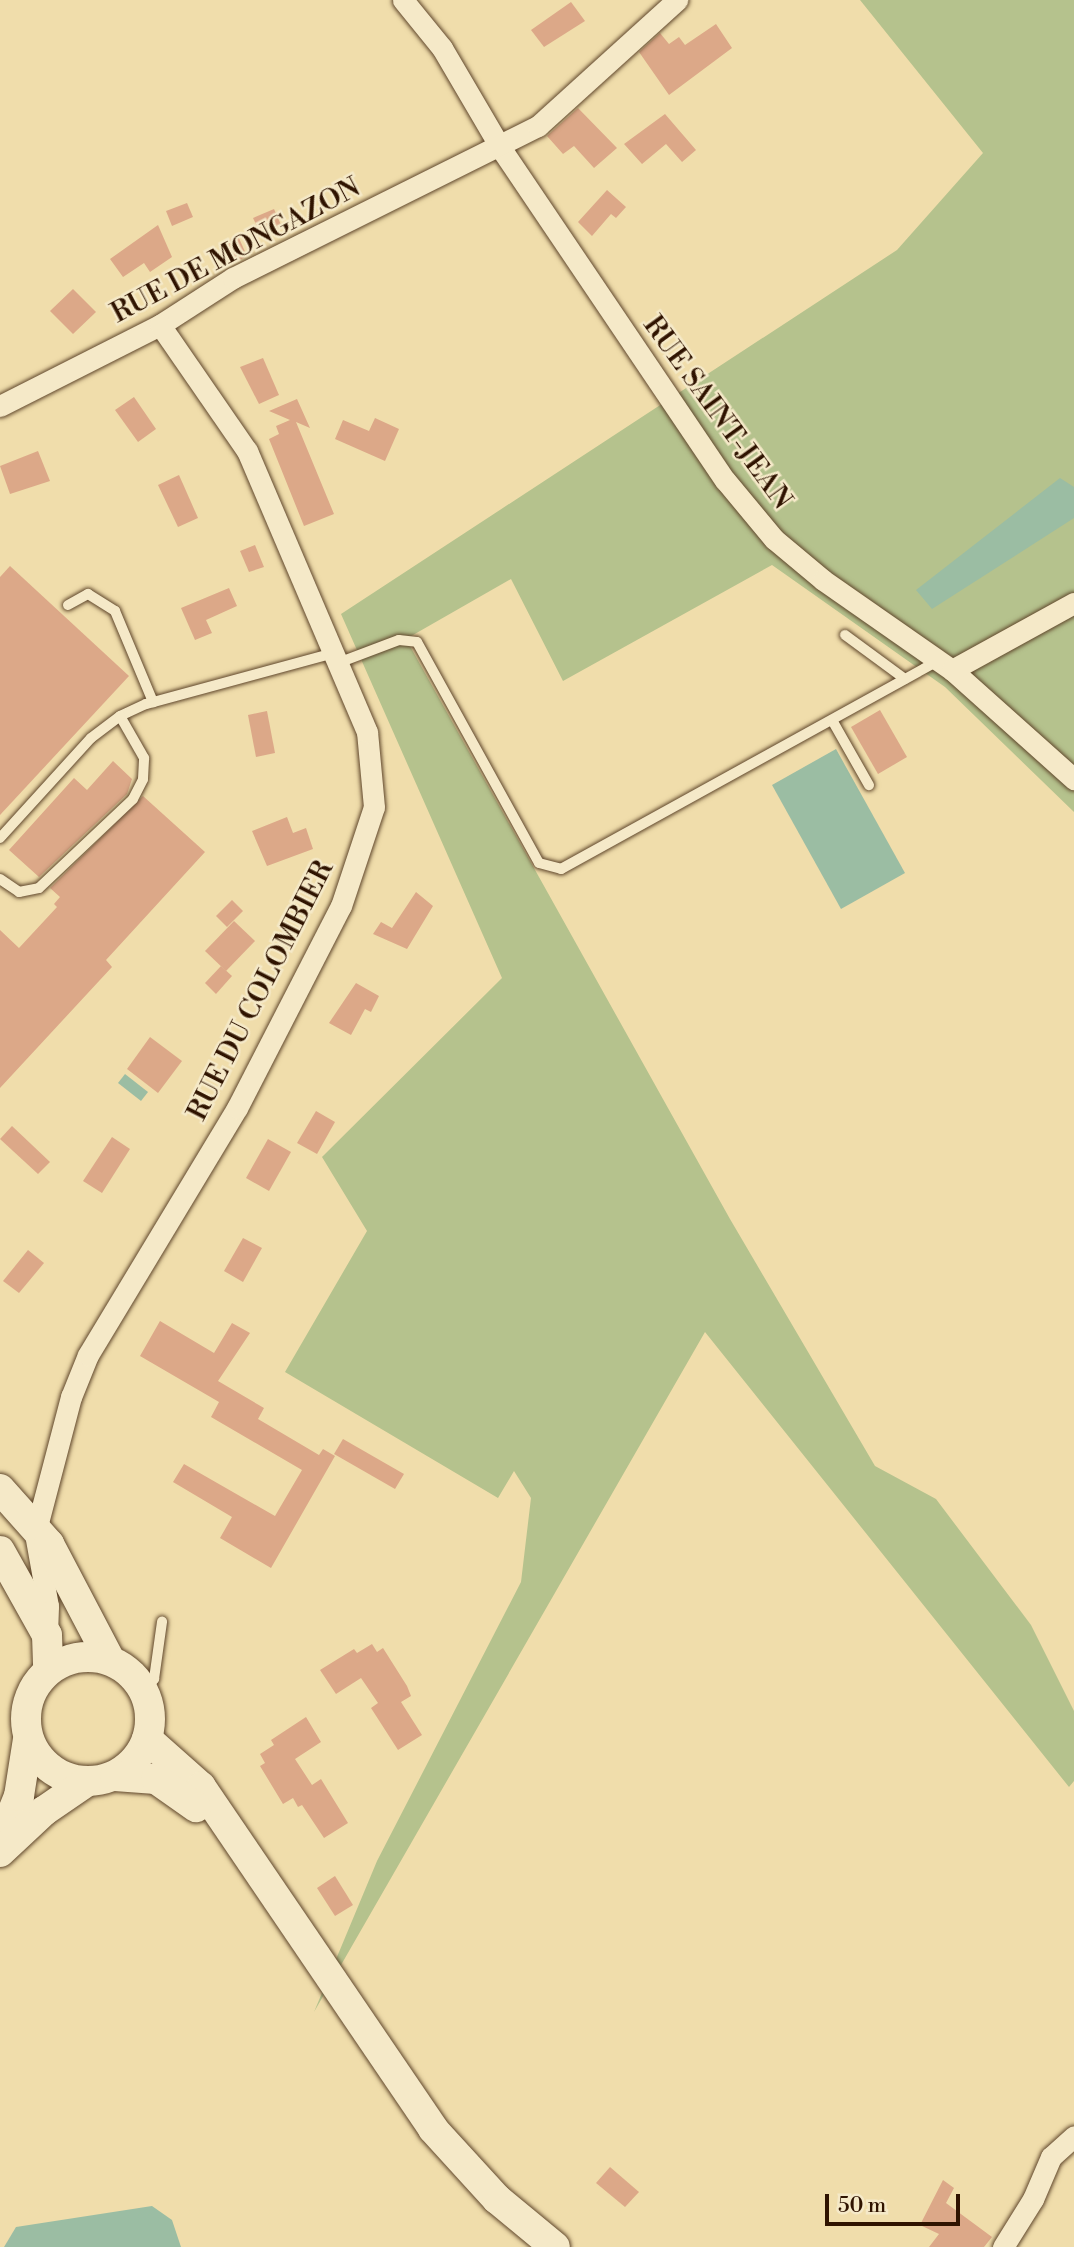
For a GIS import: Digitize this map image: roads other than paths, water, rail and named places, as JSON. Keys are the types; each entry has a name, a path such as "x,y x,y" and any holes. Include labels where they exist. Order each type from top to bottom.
{"street":[{"name":"RUE SAINT-JEAN","path":"403,0 442,48 500,147 725,480 766,529 823,580 945,666 1074,779"},
{"name":"RUE DE MONGAZON","path":"0,406 160,325 233,278 538,126 677,0"},
{"name":"RUE DU COLOMBIER","path":"47,1635 37,1527 71,1397 88,1355 237,1108 341,906 360,856 373,807 367,732 247,451 160,325"},
{"path":"945,666 1074,603"},
{"path":"0,1489 37,1527 110,1660"},
{"path":"0,1551 47,1635 48,1671"},
{"path":"0,1843 19,1797 28,1739 27,1702 48,1671 78,1657 110,1660 130,1673 144,1691 150,1723 147,1739 134,1760 115,1776"},
{"path":"28,1739 50,1770 86,1782"},
{"path":"147,1739 201,1787 235,1842 433,2129 497,2199 555,2247"},
{"path":"0,1852 44,1811 86,1782 115,1776 156,1779 178,1791 235,1842"},
{"path":"1003,2247 1032,2199 1051,2157 1074,2136"}],"lane":[{"path":"68,605 88,594 115,611 153,702"},
{"path":"845,635 905,679"},
{"path":"0,838 90,738 120,716 153,702 336,658 398,640 417,642 539,863 561,869 905,679 945,666"},
{"path":"0,879 19,892 39,888 134,799 143,779 144,758 120,716"},
{"path":"832,720 869,785"},
{"path":"144,1691 154,1679 162,1622"}]}
